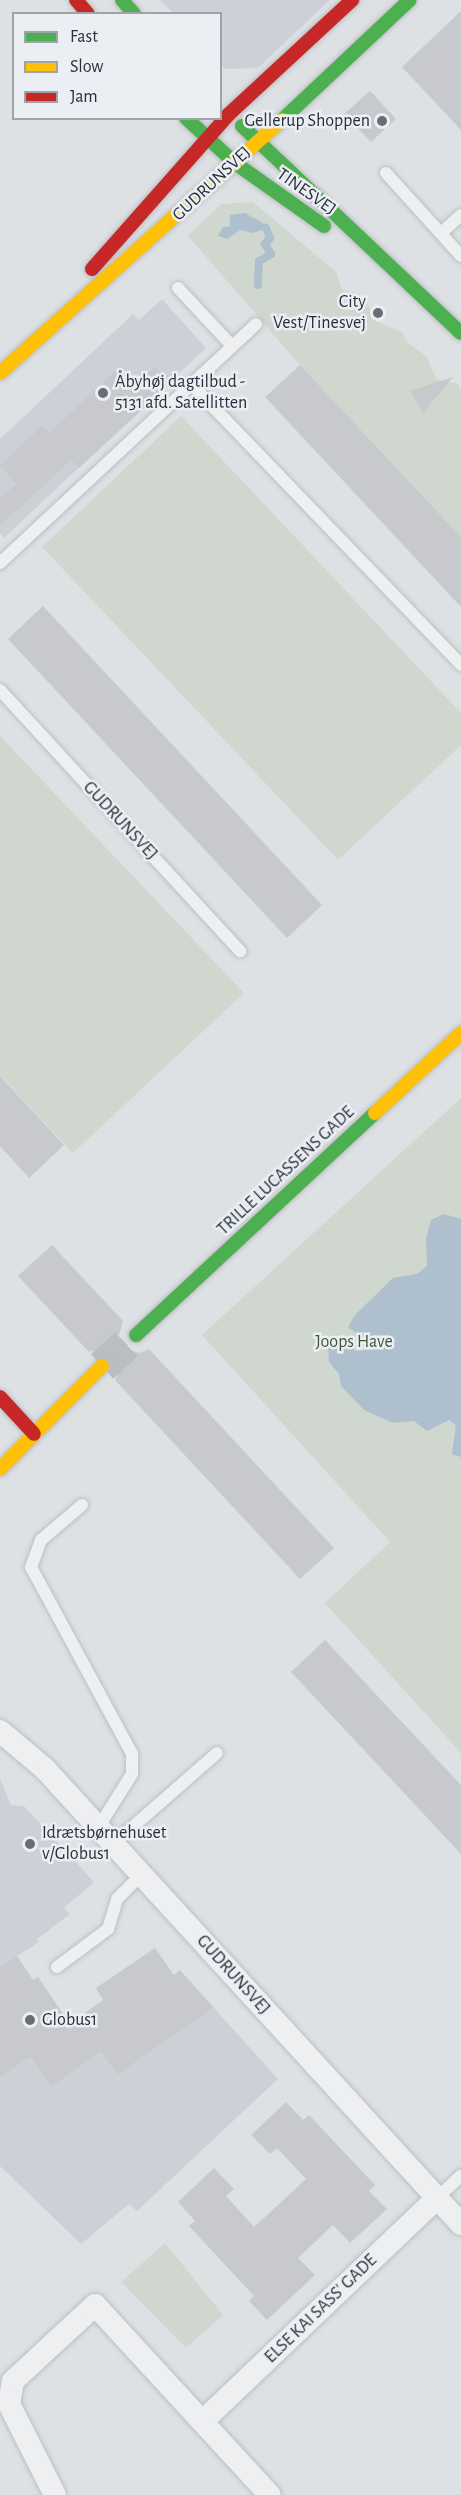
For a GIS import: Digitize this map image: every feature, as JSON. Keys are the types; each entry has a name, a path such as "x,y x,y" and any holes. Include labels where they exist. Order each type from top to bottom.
{"street":[{"path":"76,0 86,12"},
{"path":"122,0 132,12"},
{"name":"GUDRUNSVEJ","path":"225,110 352,0"},
{"name":"GUDRUNSVEJ","path":"5,369 235,163 338,53 410,0"},
{"path":"318,31 358,74"},
{"name":"TINESVEJ","path":"225,110 461,333"},
{"name":"TINESVEJ","path":"188,120 235,163 412,287"},
{"name":"GUDRUNSVEJ","path":"5,369 206,138 218,120"},
{"name":"TRILLE LUCASSENS GADE","path":"136,1335 461,1033"},
{"path":"0,1469 102,1366"},
{"path":"0,1397 34,1434"},
{"name":"GUDRUNSVEJ","path":"0,1731 44,1768 461,2224"},
{"name":"ELSE KAI SASS' GADE","path":"204,2420 437,2199"},
{"path":"55,2495 9,2404 13,2381 95,2305 204,2420 270,2495"}],"lane":[{"path":"387,173 461,256"},
{"path":"441,233 461,215"},
{"path":"178,288 232,346"},
{"path":"0,563 256,324"},
{"path":"191,384 461,665"},
{"name":"GUDRUNSVEJ","path":"0,690 240,951"},
{"path":"82,1505 41,1540 31,1567 132,1754 132,1774 105,1836"},
{"path":"105,1836 217,1753"},
{"path":"57,1967 108,1929 117,1899 141,1875"},
{"path":"437,2199 461,2176"}],"shaded area":[{"path":"160,0 330,0 258,68 225,69 222,65 222,12 172,12"},
{"name":"Åbyhøj dagtilbud - 5131 afd. Satellitten","path":"162,299 206,348 4,538 0,533 0,439 133,314 139,320"},
{"name":"Idrætsbørnehuset v/Globus1","path":"0,1779 11,1805 24,1806 94,1882 64,1908 70,1914 37,1939 39,1942 0,1967"},
{"path":"214,2008 278,2079 137,2211 129,2204 81,2244 0,2166 0,2078 30,2057 51,2087 88,2061 92,2039 117,2075"}],"green space":[{"path":"253,202 336,272 342,290 360,294 361,302 368,304 376,321 403,333 406,341 427,357 436,379 458,384 461,391 461,537 300,365 188,236 221,204"},
{"path":"181,416 461,713 461,745 338,860 42,547"},
{"path":"0,736 244,993 73,1153 0,1075"},
{"name":"Joops Have","path":"461,1098 461,1753 325,1603 390,1542 202,1335"},
{"path":"165,2243 223,2315 186,2348 121,2282"}],"water":[{"path":"245,213 270,227 253,233 240,230 227,239 218,236 222,228 230,226 230,215"},
{"path":"444,1214 461,1219 461,1457 452,1454 456,1425 449,1420 427,1431 414,1421 393,1423 364,1410 341,1386 339,1374 329,1362 328,1348 340,1338 356,1351 366,1350 365,1340 348,1327 355,1315 393,1278 417,1274 427,1266 426,1238 431,1220"}],"building":[{"path":"461,11 461,130 402,67"},
{"path":"370,91 396,119 371,142 344,114"},
{"path":"300,365 461,537 461,607 265,397"},
{"path":"155,367 170,384 79,468 71,460 0,526 0,498 16,484 0,465 42,426 49,433 116,370 132,387"},
{"path":"453,377 423,413 410,391"},
{"path":"43,606 322,905 287,938 8,639"},
{"path":"0,1076 64,1145 29,1178 0,1146"},
{"path":"52,1245 123,1321 118,1339 123,1348 140,1353 149,1349 334,1548 300,1579 115,1380 120,1370 116,1353 106,1348 89,1352 18,1276"},
{"path":"325,1640 461,1785 461,1854 291,1672"},
{"path":"155,1948 174,1975 180,1970 214,2008 117,2075 101,2052 51,2087 30,2057 0,2078 0,1967 17,1956 33,1980 38,1977 70,2024 103,2000 96,1988"},
{"path":"286,2102 303,2120 309,2115 375,2185 369,2191 387,2209 350,2243 333,2225 298,2258 315,2275 267,2320 249,2301 254,2296 189,2226 195,2221 178,2202 214,2168 234,2189 226,2196 254,2227 306,2179 277,2148 270,2154 251,2135"}],"waterway":[{"path":"258,285 259,261 271,254 265,244 270,238 266,228"}],"tunnel":[{"path":"102,1366 136,1335"}],"traffic: fast":[{"path":"122,0 132,12"},
{"path":"282,120 410,0"},
{"path":"188,120 235,163 324,226"},
{"path":"242,126 461,333"},
{"path":"136,1335 375,1113"}],"traffic: slow":[{"path":"0,373 282,120"},
{"path":"375,1113 461,1033"},
{"path":"0,1469 102,1366"}],"traffic: jam":[{"path":"76,0 86,12"},
{"path":"92,269 229,114 352,0"},
{"path":"0,1397 34,1434"}],"place":[{"name":"Gellerup Shoppen","path":"382,121"},
{"name":"City Vest/Tinesvej","path":"378,313"},
{"name":"Åbyhøj dagtilbud - 5131 afd. Satellitten","path":"103,393"},
{"name":"Idrætsbørnehuset v/Globus1","path":"30,1844"},
{"name":"Globus1","path":"30,2020"}]}
